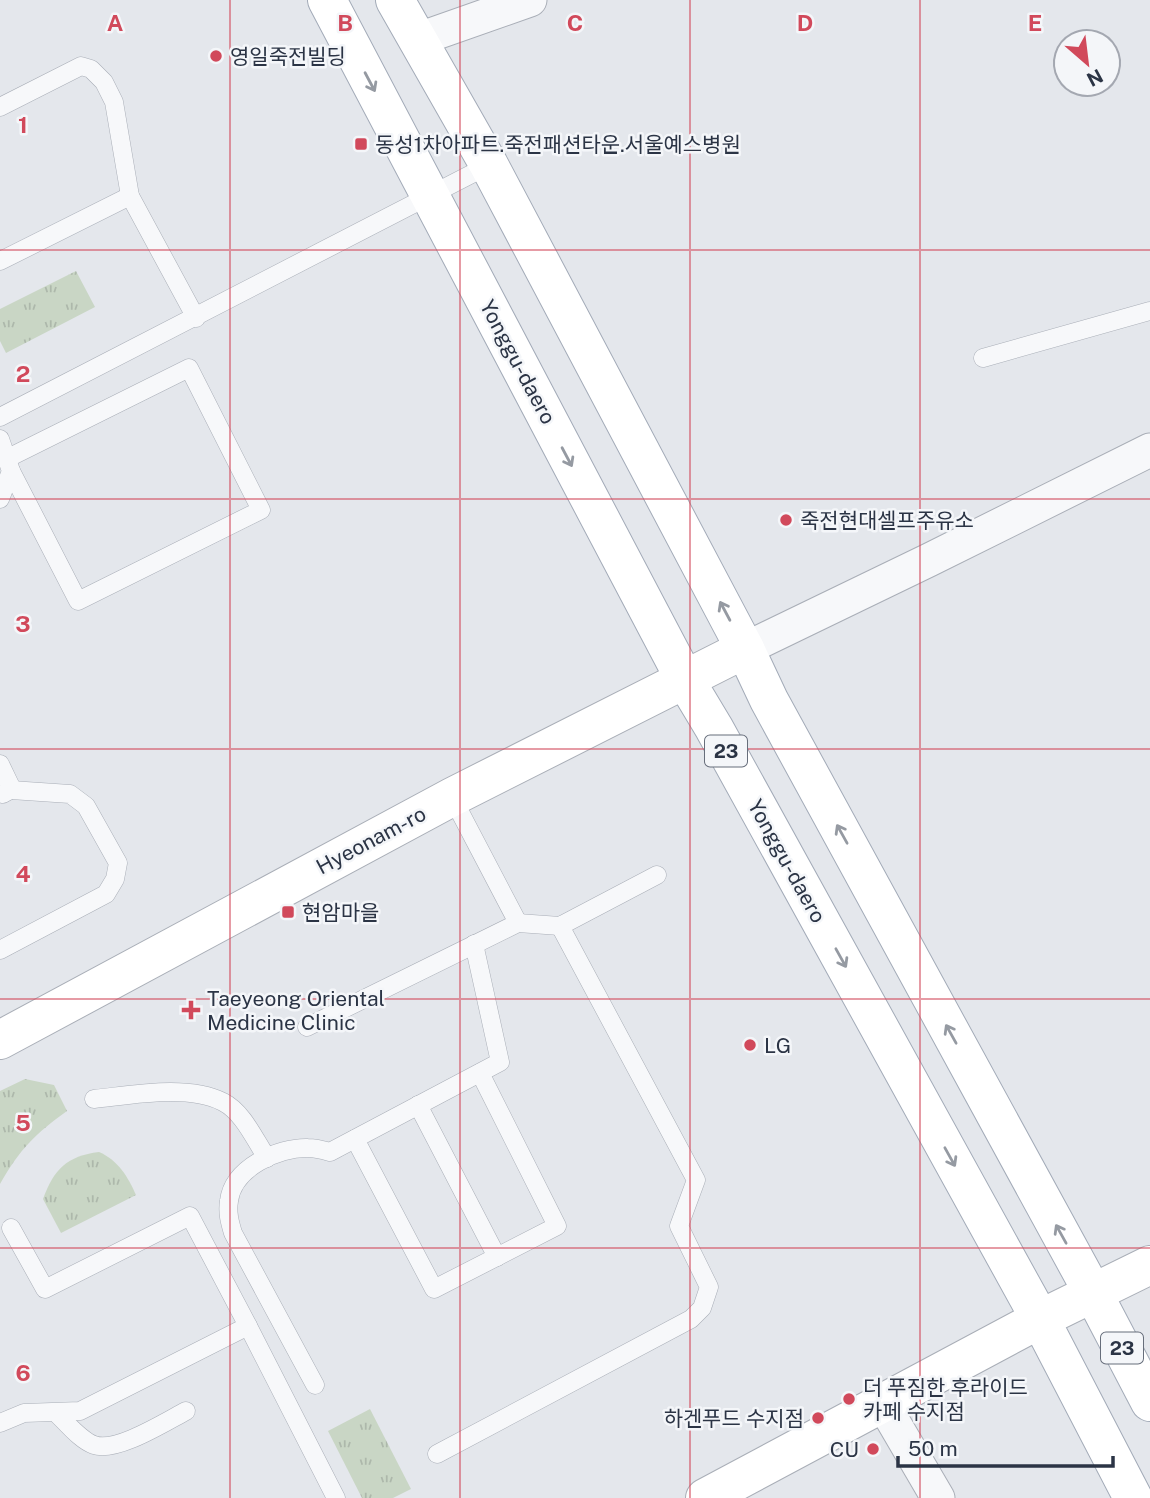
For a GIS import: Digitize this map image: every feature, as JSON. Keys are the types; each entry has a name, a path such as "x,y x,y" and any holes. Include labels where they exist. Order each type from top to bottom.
{"main road":[{"name":"Yonggu-daero","path":"327,0 684,678 1040,1320 1133,1498"},
{"path":"395,0 489,166 745,649 769,700 1093,1293"},
{"name":"Hyeonam-ro","path":"0,1040 452,797 745,649"},
{"path":"705,1498 1040,1320 1150,1265"},
{"name":"23","path":"1093,1293 1150,1402"}],"street":[{"path":"419,39 530,0"},
{"path":"745,649 1150,450"},
{"path":"883,1404 938,1498"}],"lane":[{"path":"0,107 81,66 91,69 104,82 114,102 130,195 196,318"},
{"path":"0,418 489,166"},
{"path":"0,261 130,195"},
{"path":"983,358 1150,311"},
{"path":"0,439 10,465 78,601 261,510 189,368 10,465 0,499"},
{"path":"0,764 12,789 5,792"},
{"path":"0,950 106,894 115,879 118,863 86,806 70,794 5,792"},
{"path":"452,797 518,923"},
{"path":"307,1027 518,923 560,926 657,875"},
{"path":"437,1454 691,1319 702,1308 709,1287 679,1226 696,1180 560,926"},
{"path":"315,1385 233,1233 228,1214 233,1186 246,1171 267,1158 287,1150 309,1148 330,1152 500,1062 474,944"},
{"path":"355,1139 434,1289 558,1226 480,1073"},
{"path":"94,1099 155,1092 200,1096 225,1103 242,1120 267,1158"},
{"path":"418,1105 496,1257"},
{"path":"11,1228 45,1289 190,1216 336,1498"},
{"path":"0,1423 24,1413 80,1411 248,1326"},
{"path":"56,1413 84,1439 94,1445 107,1447 120,1444 186,1411"}],"green space":[{"path":"76,271 95,307 6,353 0,341 0,309"},
{"path":"25,1079 54,1085 67,1111 29,1143 0,1184 0,1091"},
{"path":"99,1152 122,1170 136,1195 61,1233 43,1199 47,1189 57,1172 70,1161"},
{"path":"370,1409 411,1489 393,1498 362,1498 328,1431"}],"place":[{"name":"영일죽전빌딩","path":"216,56"},
{"name":"동성1차아파트.죽전패션타운.서울예스병원","path":"361,144"},
{"name":"죽전현대셀프주유소","path":"786,520"},
{"name":"현암마을","path":"288,912"},
{"name":"Taeyeong Oriental Medicine Clinic","path":"191,1010"},
{"name":"LG","path":"750,1045"},
{"name":"더 푸짐한 후라이드 카페 수지점","path":"849,1399"},
{"name":"하겐푸드 수지점","path":"818,1418"},
{"name":"CU","path":"873,1449"}]}
